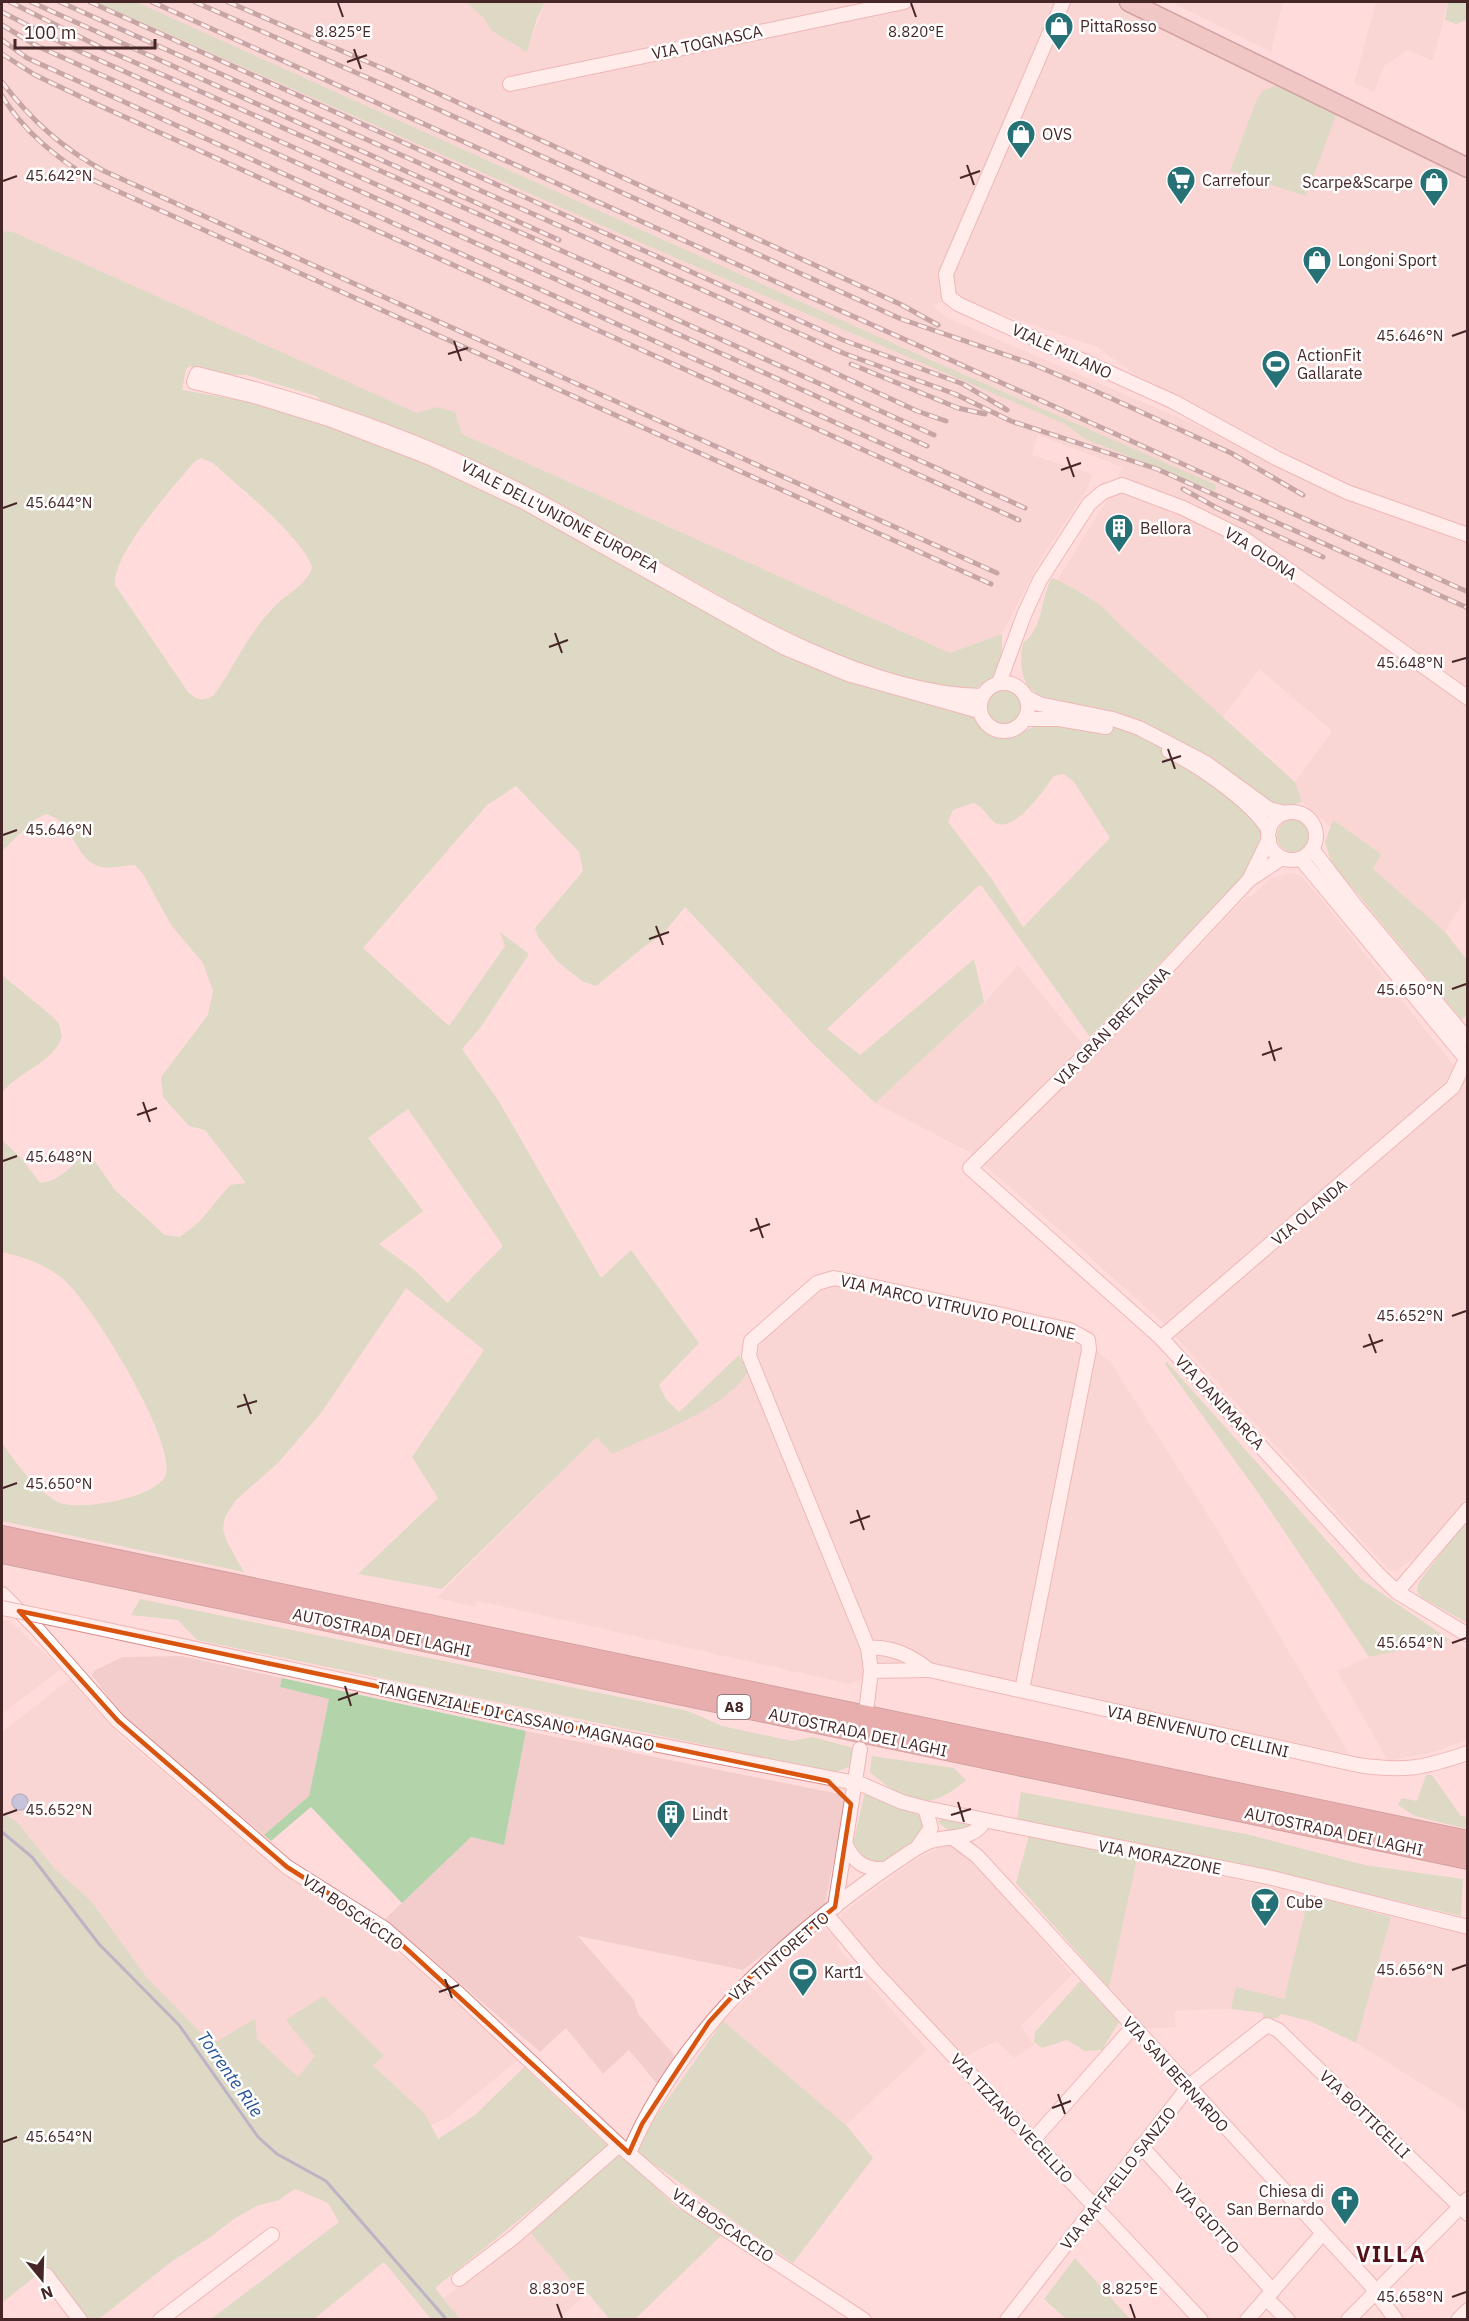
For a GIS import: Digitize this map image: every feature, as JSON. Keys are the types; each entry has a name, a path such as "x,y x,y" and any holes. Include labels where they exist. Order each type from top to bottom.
{"highway":[{"name":"AUTOSTRADA DEI LAGHI","path":"2,1536 1467,1841"},
{"name":"AUTOSTRADA DEI LAGHI","path":"2,1553 1467,1859"}],"main road":[{"path":"1129,2 1467,168"},
{"path":"1153,2 1467,161"}],"street":[{"name":"VIA TOGNASCA","path":"510,84 904,2"},
{"name":"VIALE MILANO","path":"1063,2 946,274 949,297 958,304 1174,402 1276,458 1347,492 1467,535"},
{"name":"VIALE DELL'UNIONE EUROPEA","path":"979,711 848,674 783,647 524,502 475,478 356,428 254,396 194,381 196,374 252,388 357,421 431,449 531,496 786,638 849,666 933,692 982,696"},
{"name":"VIA OLONA","path":"999,683 1040,580 1089,504 1103,492 1122,485 1183,508 1242,537 1467,698"},
{"name":"VIA OLONA","path":"1012,650 1021,691"},
{"path":"1021,691 1029,708 1025,719 1012,730 995,730 988,726 979,711 982,696 999,683 1021,691 1048,706 1113,719 1176,745 1223,773 1269,808 1296,813 1312,822 1316,840 1312,849 1301,859 1282,858 1271,847 1264,821 1220,785 1173,753 1108,727 1059,719 1025,719"},
{"path":"1269,835 1273,823 1287,813"},
{"name":"VIA GRAN BRETAGNA","path":"1249,880 1269,835"},
{"path":"1312,849 1355,905 1467,1040"},
{"name":"VIA GRAN BRETAGNA","path":"970,1168 1092,1048 1249,880 1282,858"},
{"path":"1301,859 1466,1060"},
{"name":"VIA OLANDA","path":"1161,1338 1461,1084 1466,1060"},
{"name":"VIA DANIMARCA","path":"970,1168 1161,1338 1358,1553 1397,1592 1467,1635"},
{"name":"VIA MARCO VITRUVIO POLLIONE","path":"868,1648 749,1356 751,1341 818,1283 834,1278 1070,1330 1088,1340 1089,1350 1022,1690"},
{"path":"1397,1592 1467,1509"},
{"name":"VIA BOSCACCIO","path":"2,1594 37,1629 118,1721 287,1867 385,1929 687,2204 864,2319"},
{"name":"TANGENZIALE DI CASSANO MAGNAGO","path":"2,1608 199,1651 819,1778 855,1783"},
{"path":"867,1704 871,1671 868,1648"},
{"name":"VIA BENVENUTO CELLINI","path":"868,1648 893,1649 929,1670"},
{"name":"VIA BENVENUTO CELLINI","path":"871,1671 929,1670 1299,1754 1378,1768 1423,1768 1467,1753"},
{"path":"831,1911 859,1755 873,1787"},
{"name":"TANGENZIALE DI CASSANO MAGNAGO","path":"819,1778 842,1791 851,1804"},
{"name":"VIA MORAZZONE","path":"855,1783 873,1787 890,1798 925,1808 1272,1878 1467,1927"},
{"path":"918,1847 930,1828 925,1808"},
{"name":"VIA TINTORETTO","path":"624,2149 710,2022 749,1978 884,1869 918,1847 940,1838 952,1838 973,1832 984,1821"},
{"path":"973,1832 973,1848 977,1856"},
{"name":"VIA SAN BERNARDO","path":"952,1838 977,1856 1323,2233 1396,2319"},
{"path":"845,1843 856,1862 869,1868 884,1869"},
{"name":"VIA TIZIANO VECELLIO","path":"831,1911 873,1970 1201,2319"},
{"name":"VIA RAFFAELLO SANZIO","path":"1007,2319 1096,2209 1141,2146 1189,2086 1267,2025"},
{"name":"VIA BOTTICELLI","path":"1267,2025 1278,2030 1465,2207"},
{"path":"1034,2139 1133,2026"},
{"name":"VIA GIOTTO","path":"1141,2146 1288,2319"},
{"path":"459,2279 624,2149"},
{"path":"1348,2319 1465,2207"},
{"path":"1247,2319 1323,2233"},
{"path":"160,2319 272,2235"},
{"path":"46,2275 80,2319"},
{"path":"1458,2319 1467,2310"}],"highlighted area":[{"path":"19,1611 828,1781 851,1804 835,1907 749,1978 709,2022 642,2124 629,2153 385,1929 287,1867 118,1721"}],"shaded area":[{"path":"2,2 96,2 669,255 1065,424 1085,439 1214,491 1215,485 908,350 136,2 466,2 483,17 492,31 527,51 545,2 1111,2 1261,70 1467,174 1467,529 1352,488 1133,373 1097,347 955,298 932,305 946,317 1203,428 1343,496 1467,544 1467,896 1445,932 1373,869 1381,854 1333,820 1330,827 1302,802 1295,782 1332,731 1259,669 1222,718 1119,624 1111,614 1091,599 1057,580 1110,495 1122,467 1038,435 1032,455 1092,474 1088,488 1042,557 1002,634 950,653 462,434 455,412 437,407 417,414 13,232 2,231"},
{"path":"1171,2 1283,2 1271,52"},
{"path":"1376,2 1448,2 1433,61 1408,50 1384,66 1374,92 1354,83"},
{"path":"1291,873 1301,876 1318,895 1467,1082 1467,1499 1416,1559 1410,1560 1397,1572 1389,1570 1161,1321 1072,1241 969,1152 875,1103 984,1003 1018,965 1093,1057 1247,896 1252,896 1271,878"},
{"path":"840,1285 1083,1338 1111,1363 1215,1526 1349,1754 899,1662 850,1684 478,1601 475,1607 436,1598 598,1436 612,1454 742,1381 765,1337 829,1286"},
{"path":"2,1620 10,1621 61,1669 2,1714"},
{"path":"1450,1640 1467,1649 1467,1740 1433,1752 1388,1761 1337,1671 1369,1657"},
{"path":"181,1656 282,1678 280,1687 329,1699 309,1796 264,1835 125,1721 92,1675 95,1670 123,1657"},
{"path":"71,1678 119,1735 272,1864 411,1963 519,2059 447,2118 431,2125 425,2114 373,2064 384,2056 315,2056 298,2077 257,2039 212,2044 148,1979 91,1901 55,1869 17,1822 2,1812 2,1732"},
{"path":"526,1731 839,1794 846,1804 824,1908 743,1970 578,1936 634,2000 638,2014 677,2058 659,2086 629,2050 603,2074 566,2028 540,2052 385,1919 471,1837 504,1845"},
{"path":"949,1843 961,1847 1072,1975 1021,2026 1034,2045 1015,2058 996,2041 964,2057 842,1925 841,1914 916,1859"},
{"path":"1137,1859 1309,1895 1284,1999 1236,1987 1231,2009 1174,2011 1176,2027 1144,2029 1109,1988"},
{"path":"1391,1917 1467,1935 1467,2112 1356,2043"},
{"path":"822,1928 836,1935 838,1948 927,2050 846,2125 723,2021"},
{"path":"531,2233 584,2296 558,2320 460,2319 444,2298"}],"green space":[{"path":"96,2 136,2 908,350 1216,485 1215,491 1085,439 1065,424 669,255"},
{"path":"466,2 545,2 537,18 527,52 492,31 483,17"},
{"path":"1448,2 1467,2 1467,20 1456,24 1445,20"},
{"path":"1275,86 1334,106 1337,112 1306,196 1230,171 1257,99 1264,90"},
{"path":"2,231 13,232 417,413 437,407 455,412 462,434 950,653 1002,634 1002,652 1005,654 1001,668 992,678 973,690 925,685 866,667 788,634 637,549 324,404 316,396 247,375 219,374 192,369 191,365 186,369 182,390 261,404 368,438 451,472 840,676 972,716 983,729 1001,739 1036,726 1066,703 1035,693 1023,674 1021,659 1023,643 1035,629 1048,586 1052,578 1057,580 1106,610 1295,782 1302,802 1276,809 1259,839 1261,856 1090,1037 981,885 977,887 827,1029 860,1055 974,959 984,1002 875,1103 813,1044 685,907 662,935 596,986 582,981 558,962 538,937 535,928 583,871 579,852 516,786 487,805 363,948 449,1026 505,946 500,932 529,954 480,1028 462,1049 498,1100 601,1278 631,1250 699,1343 659,1385 666,1399 679,1412 739,1355 748,1372 737,1386 705,1410 612,1454 597,1437 442,1589 358,1574 438,1498 412,1457 484,1350 406,1288 321,1413 278,1463 236,1500 225,1517 223,1529 227,1542 244,1572 2,1521 2,1443 27,1476 41,1490 58,1502 68,1505 99,1504 134,1496 160,1483 166,1474 165,1457 158,1432 145,1403 92,1314 63,1279 49,1269 2,1252 2,1140 22,1159 40,1183 48,1182 61,1175 87,1150 115,1190 165,1235 180,1237 199,1222 230,1185 246,1183 205,1130 189,1126 163,1097 161,1077 208,1015 213,991 203,963 171,925 143,874 135,865 107,868 98,866 83,855 62,824 46,814 34,820 2,851","holes":["201,458 213,463 268,513 297,542 312,567 306,579 274,607 257,627 214,695 207,699 197,698 188,692 115,585 123,556 133,539 173,487 195,461","1064,774 1074,782 1110,838 1023,927 991,878 948,822 953,810 973,803 994,822 1002,825 1011,822 1028,809 1054,776","408,1109 503,1246 447,1303 417,1272 379,1244 423,1211 368,1138"]},
{"path":"1004,689 1011,690 1017,695 1022,701 1022,715 1017,721 1011,726 1004,727 997,726 991,721 986,715 985,708 986,701 991,695 997,690"},
{"path":"1293,820 1304,825 1309,836 1304,847 1293,852 1282,847 1277,836 1282,825"},
{"path":"1333,820 1381,854 1373,869 1445,932 1467,960 1467,1014 1462,1020 1331,862 1325,842"},
{"path":"2,975 53,1017 59,1024 62,1036 52,1053 2,1093"},
{"path":"1167,1362 1361,1579 1450,1640 1369,1657 1259,1494 1165,1364"},
{"path":"1467,1519 1467,1623 1421,1597 1417,1591 1419,1582"},
{"path":"140,1599 688,1711 722,1726 792,1741 813,1737 857,1749 853,1765 836,1772 197,1640 178,1620 131,1615"},
{"path":"282,1678 526,1731 504,1845 471,1837 402,1903 311,1807 271,1841 264,1835 309,1796 329,1699 280,1687"},
{"path":"872,1756 954,1768 966,1780 939,1798 916,1801 895,1791 870,1772"},
{"path":"1426,1775 1432,1775 1461,1816 1467,1817 1467,1829 1415,1816 1398,1805 1402,1798 1417,1801"},
{"path":"865,1792 870,1792 889,1804 924,1818 926,1834 884,1863 870,1863 853,1844"},
{"path":"1021,1792 1246,1834 1365,1865 1463,1879 1461,1916 1251,1866 1017,1820"},
{"path":"2,1812 17,1822 55,1869 91,1901 148,1979 212,2044 255,2019 257,2039 298,2077 315,2056 286,2020 323,1996 384,2056 373,2065 425,2114 438,2139 475,2115 524,2067 609,2147 435,2288 460,2319 431,2319 384,2262 314,2319 211,2319 339,2222 328,2203 295,2189 277,2201 258,2205 234,2219 171,2262 99,2319 87,2319 48,2266 2,2303"},
{"path":"944,1816 970,1822 973,1827 952,1834 938,1822"},
{"path":"1029,1835 1137,1859 1109,1988 1016,1883"},
{"path":"1309,1895 1391,1917 1356,2043 1310,2021 1281,2014 1277,2018 1263,2020 1263,2013 1231,2009 1236,1987 1284,1999"},
{"path":"1080,1981 1119,2022 1102,2050 1085,2051 1067,2040 1042,2048 1034,2042 1035,2032"},
{"path":"723,2021 846,2125 873,2158 793,2263 638,2153 639,2140"},
{"path":"615,2156 623,2156 676,2207 723,2234 635,2319 610,2320 588,2293 584,2296 531,2233"},
{"path":"1075,2258 1130,2319 1066,2319 1044,2299"}],"water":[{"path":"17,1794 23,1794 28,1802 26,1808 17,1810 12,1805 12,1799"}],"waterway":[{"name":"Torrente Rile","path":"2,1832 32,1857 99,1944 179,2025 258,2137 277,2154 326,2181 447,2320"}],"railway":[{"path":"10,2 102,48 773,344 917,411 946,421"},
{"path":"31,2 559,240"},
{"path":"60,2 843,353 955,394 1011,421 1157,469 1468,608"},
{"path":"90,2 843,340 963,384 1007,410"},
{"path":"152,2 1468,592"},
{"path":"195,2 391,88 901,319 1032,364 1084,386 1231,453 1303,495"},
{"path":"228,2 391,72 900,304 938,325"},
{"path":"2,12 70,47 934,435"},
{"path":"2,25 37,46 927,446"},
{"path":"2,40 27,58 1025,508"},
{"path":"2,54 35,75 96,104 1019,520"},
{"path":"2,82 24,109 48,132 74,153 104,171 997,573"},
{"path":"2,96 21,122 43,144 68,164 95,181 991,584"},
{"path":"851,364 958,408 985,414"},
{"path":"1183,489 1217,508 1323,557"}],"place":[{"name":"PittaRosso","path":"1059,52"},
{"name":"OVS","path":"1021,160"},
{"name":"Carrefour","path":"1181,206"},
{"name":"Scarpe&Scarpe","path":"1434,208"},
{"name":"Longoni Sport","path":"1317,286"},
{"name":"ActionFit Gallarate","path":"1276,390"},
{"name":"Bellora","path":"1119,554"},
{"name":"Lindt","path":"671,1840"},
{"name":"Cube","path":"1265,1928"},
{"name":"Kart1","path":"803,1998"},
{"name":"Chiesa di San Bernardo","path":"1345,2226"}],"district":[{"name":"VILLA","path":"1391,2254"}]}
